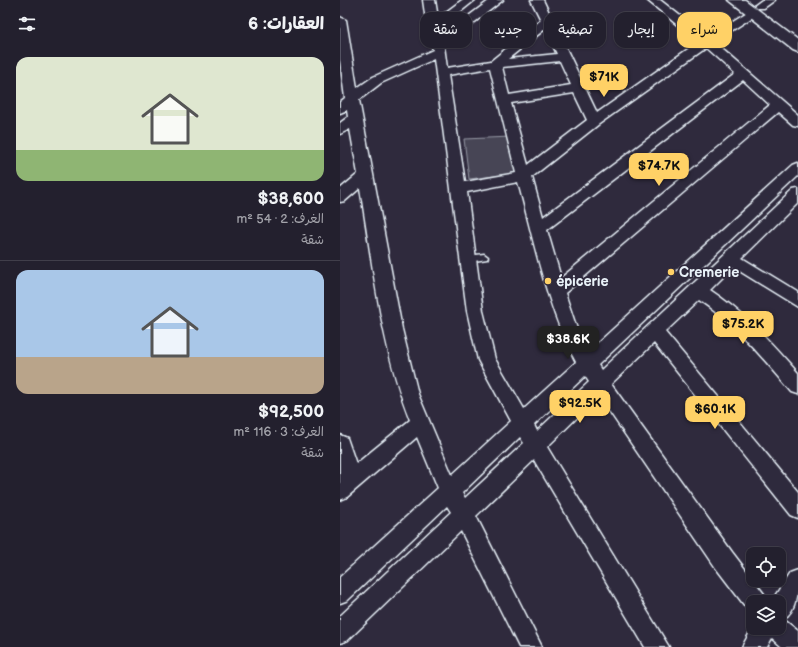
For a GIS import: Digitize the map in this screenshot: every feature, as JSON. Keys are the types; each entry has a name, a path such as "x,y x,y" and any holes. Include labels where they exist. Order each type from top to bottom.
{"street":[{"path":"429,0 431,12"},
{"path":"454,12 470,0"},
{"path":"472,21 498,0"},
{"path":"537,0 544,15"},
{"path":"653,0 677,19"},
{"path":"736,0 759,5 798,34"},
{"path":"732,24 759,5"},
{"path":"759,5 798,47"},
{"path":"340,20 346,104 355,118 393,329 409,394 449,491 464,515 531,647"},
{"path":"495,64 544,23"},
{"path":"439,48 446,109 459,188 476,258 475,311 487,360 522,423 658,647"},
{"path":"346,104 361,90 376,80 430,57 439,48"},
{"path":"560,48 594,121"},
{"path":"459,188 524,176 594,121 697,48"},
{"path":"713,48 798,122"},
{"path":"442,72 495,64 565,57"},
{"path":"495,64 524,176 571,337 587,364 724,560 751,595"},
{"path":"539,228 742,75"},
{"path":"504,100 580,88"},
{"path":"557,290 778,105"},
{"path":"340,130 355,118"},
{"path":"340,592 798,168"},
{"path":"340,197 366,175"},
{"path":"340,632 464,515 601,382 732,260 798,194"},
{"path":"732,260 796,295"},
{"path":"699,291 726,309 748,329 798,386"},
{"path":"655,332 798,508"},
{"path":"346,485 420,423"},
{"path":"340,444 346,485"},
{"path":"786,599 798,581"},
{"path":"753,647 761,635"},
{"path":"786,635 798,646"}],"shaded area":[{"path":"511,137 519,173 469,179 464,139"}],"place":[{"name":"Cremerie","path":"671,272"},
{"name":"épicerie","path":"548,281"}]}
